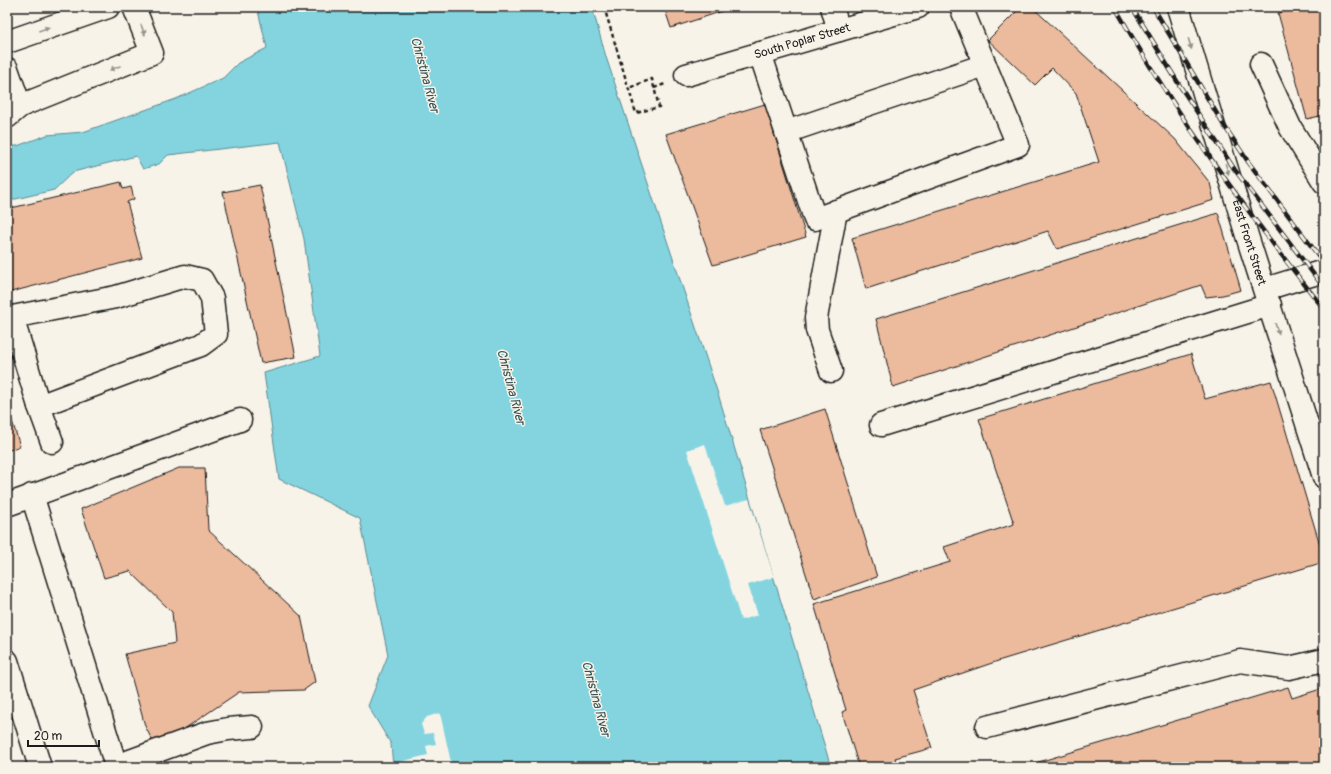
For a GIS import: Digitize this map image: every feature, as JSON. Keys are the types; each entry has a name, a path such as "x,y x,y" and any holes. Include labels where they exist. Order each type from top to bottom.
{"street":[{"path":"7,42 108,7"},
{"path":"7,69 14,112 152,53 134,7"},
{"path":"832,7 839,30"},
{"name":"South Poplar Street","path":"686,75 760,52 918,7"},
{"path":"760,52 815,219 1018,145 961,7"},
{"name":"East Front Street","path":"1178,7 1248,239 1324,476"},
{"path":"1261,64 1290,126 1324,182"},
{"path":"786,132 985,65"},
{"path":"831,371 817,330 816,318 836,211"},
{"path":"881,425 1267,297 1324,271"},
{"path":"39,406 201,345 216,334 212,298 202,280 185,276 116,297 10,317 39,406 52,442"},
{"path":"7,505 240,420"},
{"path":"32,495 115,766 228,728 252,727"},
{"path":"987,727 1240,661 1290,668 1324,660"},
{"path":"7,661 13,702 40,767"}],"path":[{"path":"604,7 636,113 659,107 652,79 629,88"}],"water":[{"name":"Christina River","path":"257,7 592,7 606,57 719,397 831,767 393,767 391,744 368,706 388,655 360,518 279,479 264,373 320,356 304,239 280,142 168,155 159,164 143,169 136,156 73,172 54,190 7,201 7,146 17,146 47,135 83,132 176,99 223,78 238,63 267,48"}],"pier":[{"path":"705,444 725,506 749,499 774,577 748,585 758,615 741,620 687,450"},
{"path":"440,713 452,767 391,767 391,764 428,755 426,746 436,744 433,733 424,734 421,724 427,717"}],"building":[{"path":"664,7 735,7 671,28"},
{"path":"1021,7 1032,7 1175,139 1210,183 1214,200 1057,249 1048,231 866,289 852,238 1099,162 1076,93 1052,68 1035,85 988,40"},
{"path":"1293,7 1324,7 1324,115 1307,119 1278,13 1294,10"},
{"path":"765,104 806,237 713,265 666,134"},
{"path":"121,182 123,189 131,187 134,199 127,202 142,258 7,293 7,209"},
{"path":"260,185 296,357 261,363 223,192"},
{"path":"1218,213 1241,290 1223,295 1206,297 1201,285 893,387 876,319"},
{"path":"1191,354 1205,399 1271,381 1324,557 1324,562 1001,660 913,690 932,748 895,758 898,767 859,767 842,712 846,710 814,604 950,562 944,547 1014,524 979,419"},
{"path":"7,405 20,446 7,451"},
{"path":"825,409 877,577 814,599 760,430"},
{"path":"179,468 205,468 208,530 301,616 315,682 304,690 239,692 156,748 145,726 125,654 175,643 172,612 130,571 104,578 81,509"},
{"path":"1288,687 1292,698 1324,688 1324,767 1022,767"}],"railway":[{"path":"1115,7 1162,86 1213,162 1267,236 1324,309"},
{"path":"1132,7 1180,86 1235,170 1324,288"},
{"path":"1153,7 1223,124 1249,163 1324,263"}]}
